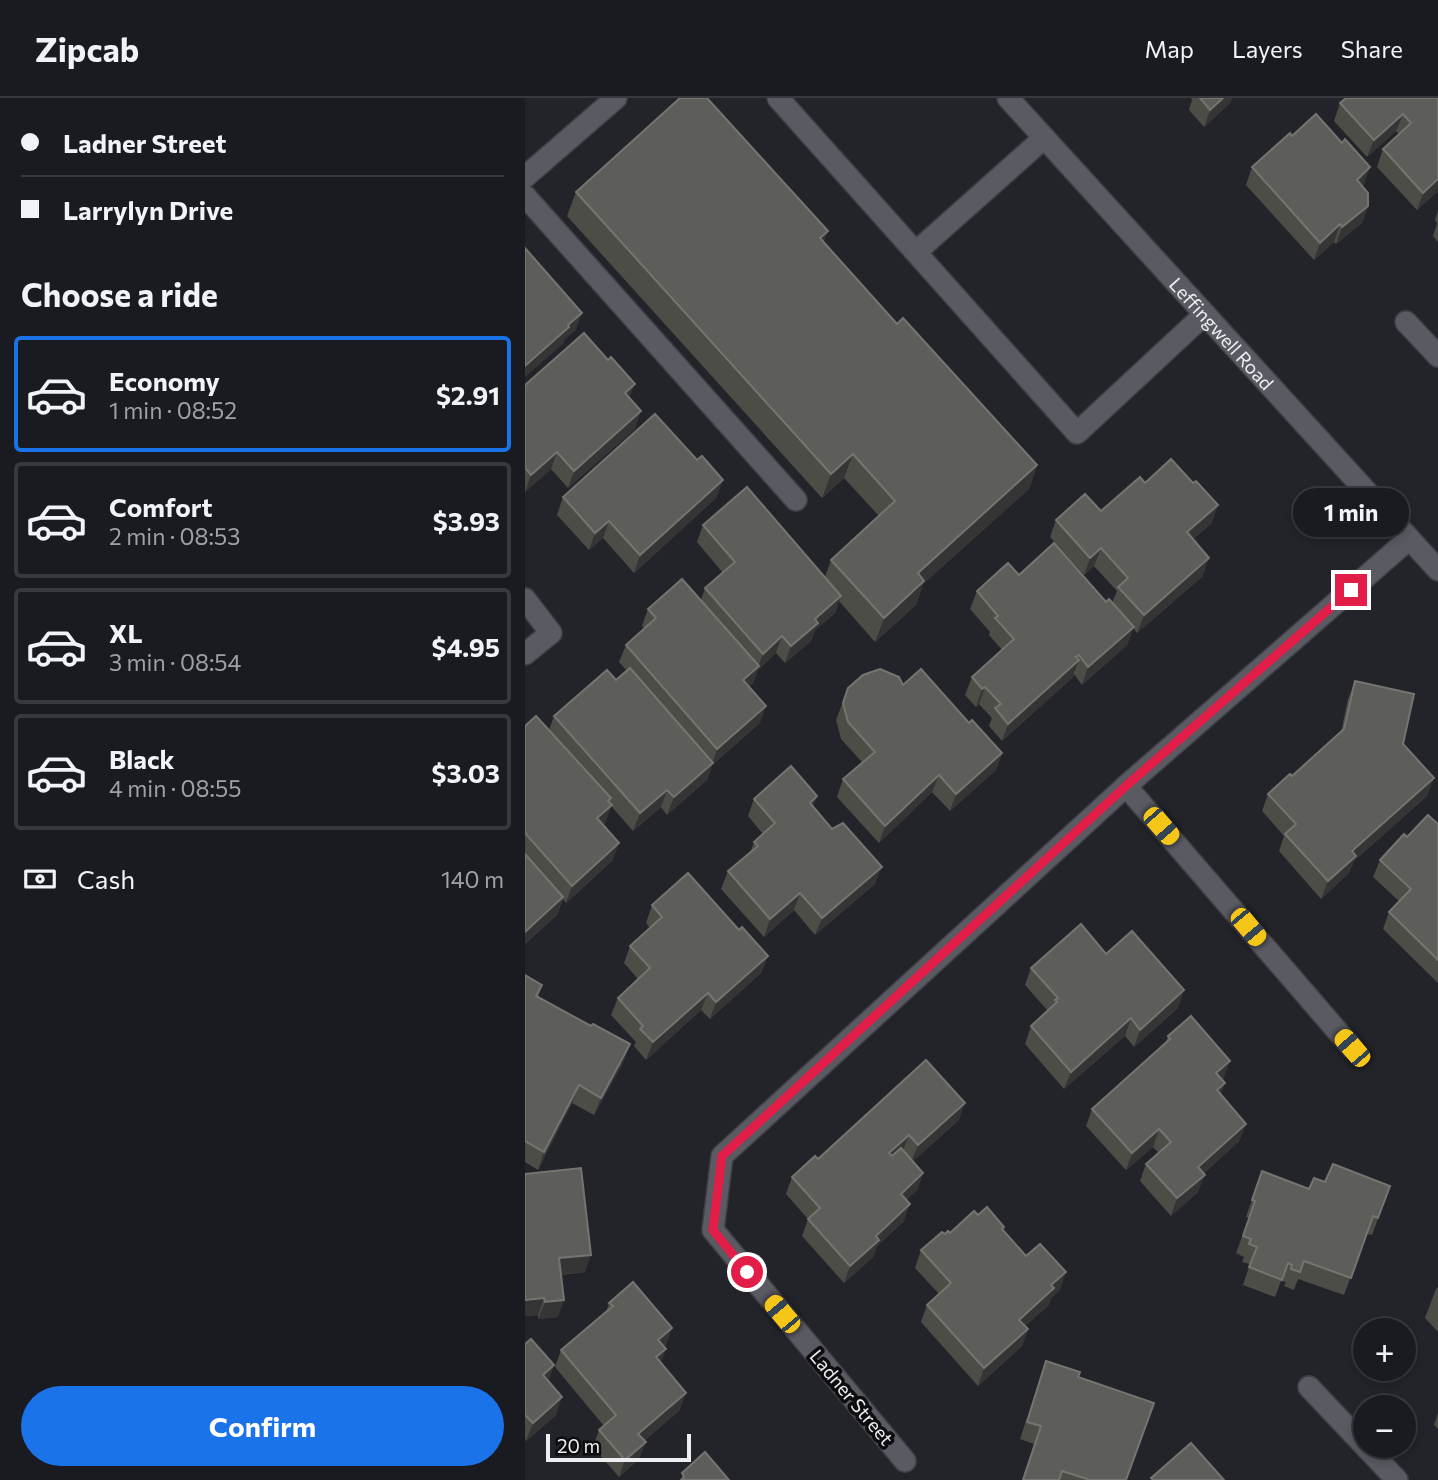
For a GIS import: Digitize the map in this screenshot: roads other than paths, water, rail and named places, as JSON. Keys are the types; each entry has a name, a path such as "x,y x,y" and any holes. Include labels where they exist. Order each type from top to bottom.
{"street":[{"path":"525,177 616,98"},
{"path":"778,98 1077,433 1205,314"},
{"name":"Leffingwell Road","path":"1008,98 1438,570"},
{"path":"916,252 1044,138"},
{"path":"525,196 796,500"},
{"path":"1406,322 1438,356"},
{"path":"1352,1048 1126,786 1409,539"},
{"path":"525,599 551,633 525,654"},
{"name":"Ladner Street","path":"905,1461 713,1230 722,1156 1126,786"},
{"path":"1309,1387 1397,1480"}]}
